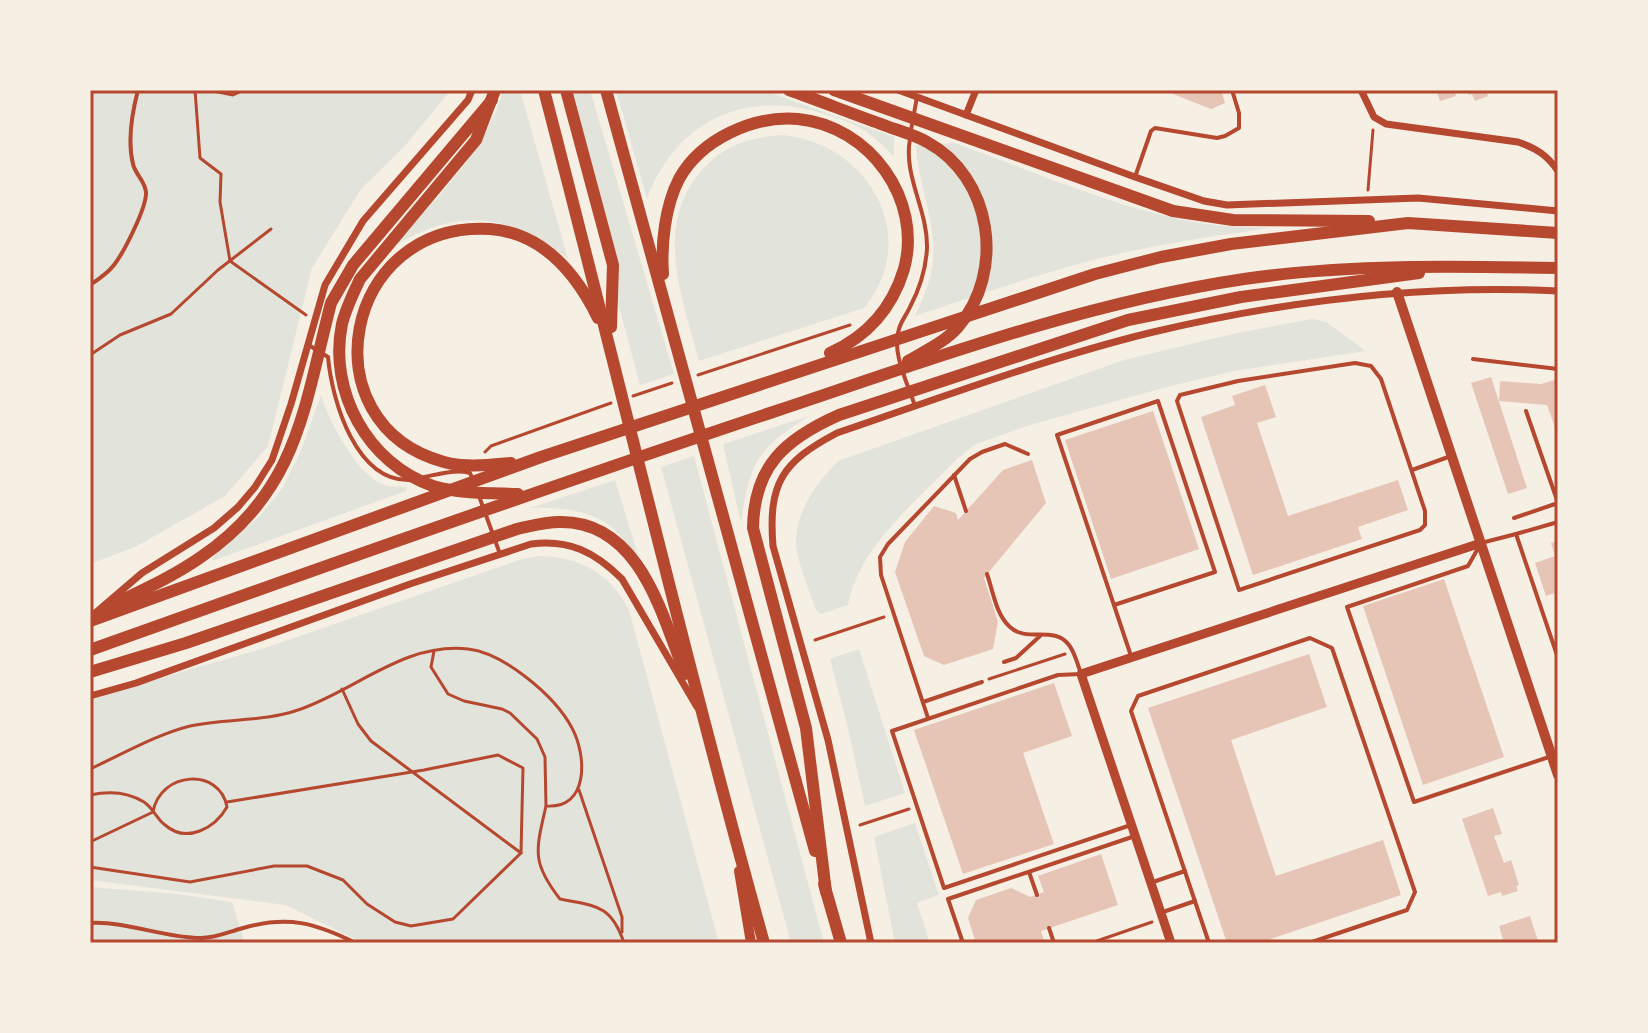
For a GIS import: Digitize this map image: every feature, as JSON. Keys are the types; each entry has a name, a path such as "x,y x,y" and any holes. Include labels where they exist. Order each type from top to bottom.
{"main road":[{"path":"544,90 702,716 764,943"},
{"path":"566,90 613,265 610,342"},
{"path":"606,90 840,940"},
{"path":"789,90 927,141 953,161 971,184 985,219 988,249 977,297 958,327 937,344 888,373"},
{"path":"834,90 1173,211 1233,220 1408,223 1558,231"},
{"path":"494,95 476,140 360,279 342,326 339,351 341,376 357,423 390,461 410,475 433,486 458,491 526,494"},
{"path":"91,618 200,558 255,511 277,480 299,430 331,303 353,265 494,95"},
{"path":"665,301 662,263 672,196 680,178 696,157 721,137 774,119 801,119 830,128 867,150 882,165 896,187 905,211 908,237 905,264 897,291 884,313 867,331 838,350 776,378"},
{"path":"91,618 541,457 1095,274 1231,244 1408,223"},
{"path":"541,457 489,465 445,463 404,443 387,428 364,389 357,362 358,334 364,307 377,282 395,260 418,244 444,233 471,228 499,230 526,238 550,252 571,271 610,342"},
{"path":"826,892 806,728 758,557 753,528 753,503 762,479 791,441 809,428 854,410 1128,320 1241,297 1389,279 1455,266"},
{"path":"90,650 526,494 888,373 1071,316 1185,289 1307,273 1455,266 1558,271"},
{"path":"1397,292 1556,763"},
{"path":"90,672 186,643 517,529 545,523 579,524 610,538 623,549 650,584 702,716"},
{"path":"733,833 751,943"}],"street":[{"path":"91,618 142,573 214,528 255,487 272,460 325,285 363,221 468,100 472,90"},
{"path":"898,90 1204,201 1227,205 1368,198 1457,200 1558,211"},
{"path":"966,115 976,90"},
{"path":"1361,90 1374,117 1386,124 1518,142 1548,157 1558,171"},
{"path":"871,943 828,740 773,546 771,518 775,490 790,464 807,449 837,433 1148,333 1260,309 1397,292 1483,289 1558,291"},
{"path":"90,696 136,683 500,554 551,541 570,544 605,561 622,579 702,716"},
{"path":"1171,943 1081,674 1481,543"}],"lane":[{"path":"90,285 103,277 116,262 146,194 133,166 131,142 132,114 138,90"},
{"path":"1135,177 1151,131 1155,128 1217,138 1234,133 1239,128 1239,113 1232,90"},
{"path":"915,406 897,350 898,330 924,274 927,246 925,224 907,151 917,97"},
{"path":"306,344 328,357 337,407 348,433 379,471 408,481 451,471 470,473 500,554"},
{"path":"1473,359 1558,369"},
{"path":"1364,364 1377,371 1381,379 1412,470 1426,518 1420,530 1239,590 1177,401 1180,395 1238,381 1364,364"},
{"path":"1114,605 1215,572 1158,401 1057,435 1114,605 1132,658"},
{"path":"1514,518 1558,503 1526,411"},
{"path":"929,719 880,566 883,550 975,454 1005,444 1028,454"},
{"path":"1412,470 1452,456"},
{"path":"954,475 966,511"},
{"path":"1556,763 1414,802 1347,607 1468,566 1481,543 1558,522"},
{"path":"1516,534 1558,658"},
{"path":"987,574 1007,625 1023,634 1059,637 1073,651 1081,674 1058,675 892,731 944,888 1131,825"},
{"path":"1004,662 1016,658 1043,634"},
{"path":"1209,943 1131,711 1138,696 1310,638 1332,648 1415,892 1407,910 1309,943"},
{"path":"923,702 982,682"},
{"path":"963,943 948,899 1135,836"},
{"path":"1150,883 1185,871"},
{"path":"1029,872 1037,895"},
{"path":"1160,912 1195,901"},
{"path":"90,923 113,922 198,938 289,920 317,926 356,943"},
{"path":"1049,928 1054,943"}],"path":[{"path":"195,90 200,158 221,174 220,202 230,261 314,320"},
{"path":"208,90 233,95 244,90"},
{"path":"1368,198 1374,117"},
{"path":"90,355 120,335 171,314 271,229"},
{"path":"696,375 846,326"},
{"path":"491,446 681,380"},
{"path":"815,640 894,614"},
{"path":"90,769 167,733 212,722 299,710 390,664 434,651 464,648 480,651 504,663 538,688 572,728 580,762 579,790 622,917 622,937"},
{"path":"434,651 431,667 448,694 464,701 502,709 537,739 545,757 546,806 537,858 540,872 560,899 595,904 609,916 624,943"},
{"path":"982,682 1073,651"},
{"path":"342,689 358,724 371,741 521,853"},
{"path":"90,867 190,882 274,866 307,866 343,880 367,904 395,922 411,926 453,919 521,853 523,768 498,755 227,802"},
{"path":"90,842 153,812 163,790 185,779 206,782 219,790 227,802"},
{"path":"546,806 557,807 579,790"},
{"path":"90,795 103,792 127,795 144,802 170,829 192,833 213,826 223,815 227,802"},
{"path":"860,825 917,806"},
{"path":"1091,943 1152,922"}],"shaded area":[{"path":"90,90 451,90 404,147 361,189 312,268 268,446 225,496 135,547 90,564"},
{"path":"503,90 520,90 568,259 526,232 505,224 484,221 440,225 394,246 472,154 485,134"},
{"path":"561,90 590,90 674,374 640,385"},
{"path":"616,90 763,90 894,137 894,157 867,132 833,117 797,108 769,106 743,109 718,117 676,149 647,199"},
{"path":"781,135 812,141 839,155 861,174 877,197 887,223 888,252 881,280 864,308 699,361 679,286 675,236 679,212 688,189 720,153 749,140"},
{"path":"955,143 1097,196 1155,213 1205,224 1270,228 1105,257 915,316 929,281 933,254 931,223 916,145"},
{"path":"1312,319 1326,322 1366,351 1234,371 1163,388 1030,425 974,445 909,507 877,544 854,583 848,605 821,614 816,610 799,559 797,532 809,498 838,461 1124,360"},
{"path":"321,395 338,434 366,473 388,486 407,487 406,491 212,561 216,551 260,516 283,487 300,453"},
{"path":"809,416 777,438 758,459 748,485 741,523 723,444"},
{"path":"694,456 824,943 791,943 661,467"},
{"path":"615,480 639,558 617,532 591,515 571,510 530,508"},
{"path":"540,556 568,560 592,570 613,586 629,610 719,943 364,943 285,905 90,880 90,698 265,648 522,559"},
{"path":"859,649 905,793 865,806 830,659"},
{"path":"915,823 939,895 917,903 930,943 895,943 874,837"},
{"path":"90,887 232,902 245,943 90,943"}],"building":[{"path":"1163,90 1221,90 1225,103 1211,109"},
{"path":"1436,90 1454,90 1456,96 1440,101"},
{"path":"1467,90 1486,90 1488,96 1475,101"},
{"path":"1491,377 1527,488 1508,494 1471,383"},
{"path":"1558,379 1558,436 1547,405 1499,401 1500,381 1541,384"},
{"path":"1265,385 1276,417 1257,423 1288,516 1398,480 1408,510 1358,527 1362,539 1253,575 1201,417 1235,405 1232,396"},
{"path":"1153,411 1199,549 1111,579 1065,440"},
{"path":"1032,460 1046,503 984,578 998,622 993,649 944,665 924,656 895,572 905,542 934,506 956,513 958,520 1003,470"},
{"path":"1558,541 1558,592 1546,596 1535,563 1555,556 1551,543"},
{"path":"1444,579 1504,757 1423,785 1363,606"},
{"path":"1309,654 1327,707 1231,740 1276,876 1383,840 1401,895 1259,943 1227,943 1148,708"},
{"path":"1054,683 1072,736 1023,753 1054,844 963,874 914,730"},
{"path":"1493,808 1502,834 1494,836 1504,863 1511,860 1519,885 1516,886 1518,891 1502,896 1501,892 1488,896 1462,819"},
{"path":"1101,854 1118,905 1041,931 1045,943 976,943 968,918 976,900 1011,888 1030,897 1044,892 1038,876"},
{"path":"1530,916 1538,941 1504,943 1499,926"}]}
